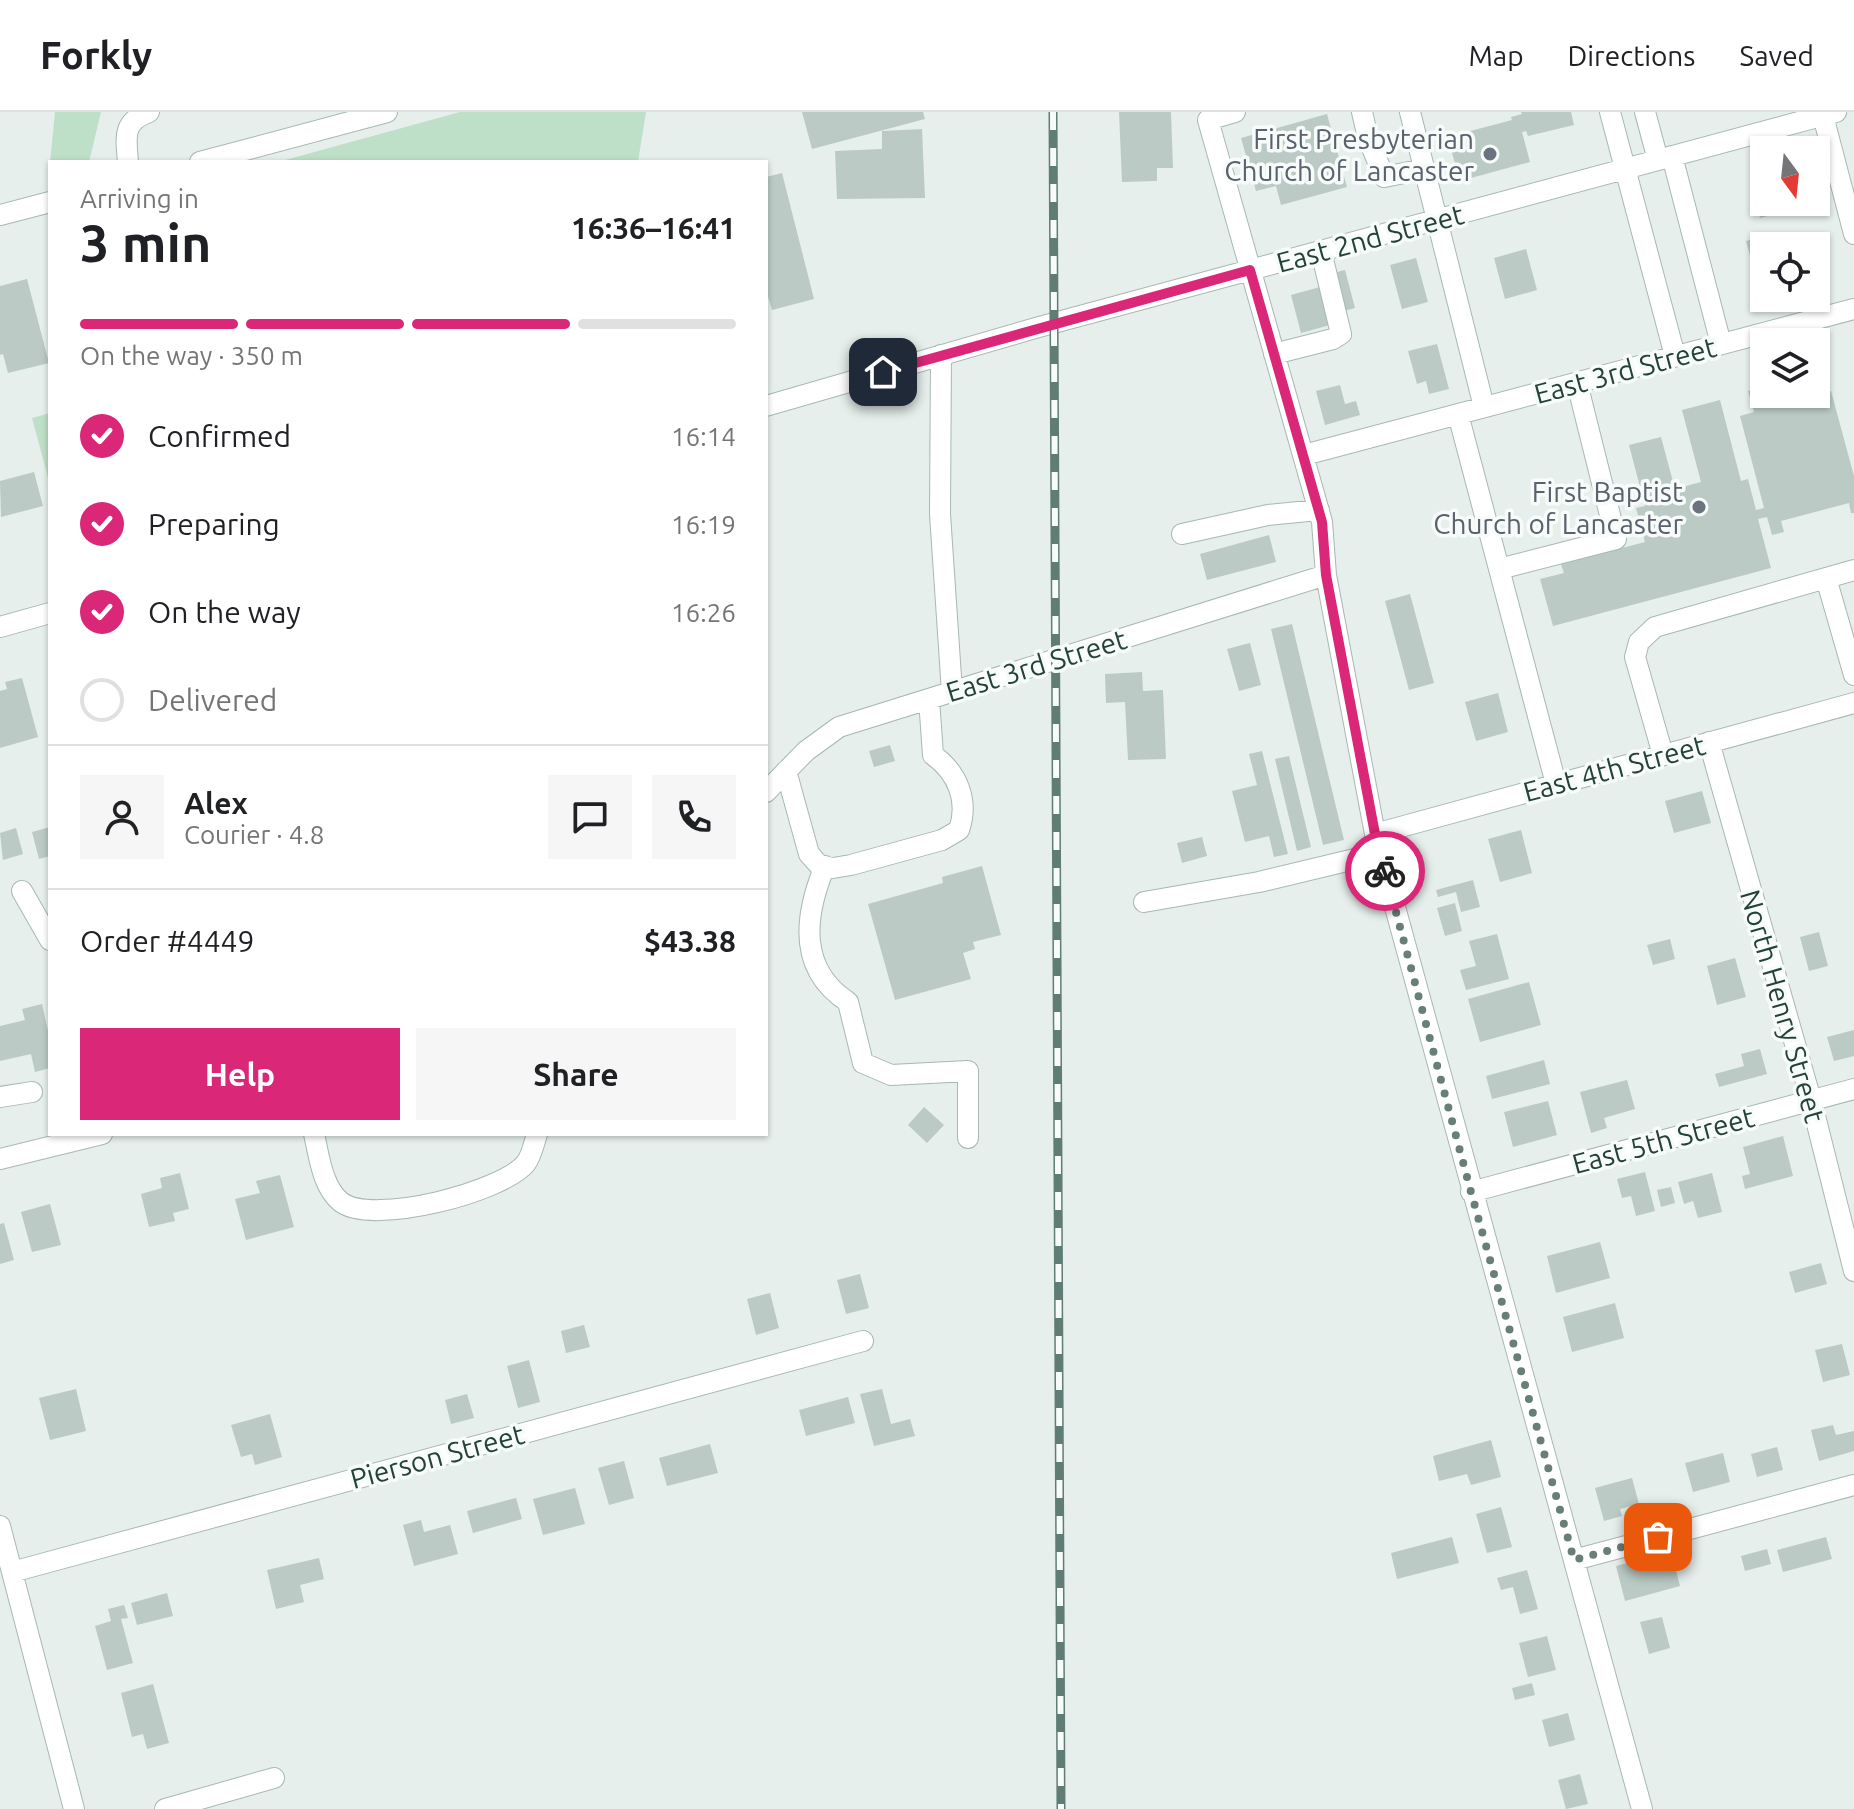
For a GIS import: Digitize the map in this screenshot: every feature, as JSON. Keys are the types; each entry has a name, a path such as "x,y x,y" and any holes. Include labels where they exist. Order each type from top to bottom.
{"street":[{"path":"128,160 128,127 134,118 149,112"},
{"path":"207,160 364,115 387,112"},
{"path":"1235,112 1208,120 1319,510 1326,575 1378,844 1642,1809"},
{"path":"1362,112 1368,138 1384,177 1424,169"},
{"path":"1410,112 1484,407"},
{"path":"1610,112 1675,356"},
{"path":"1645,112 1665,158 1721,344"},
{"path":"1827,113 1854,234"},
{"name":"East 2nd Street","path":"768,405 941,355 1827,113"},
{"path":"0,215 48,203"},
{"path":"1274,354 1333,339 1341,334 1321,251"},
{"name":"East 3rd Street","path":"1304,455 1854,311"},
{"path":"941,355 940,514 952,692"},
{"path":"1499,569 1616,539 1577,383"},
{"path":"1458,414 1556,784"},
{"path":"1182,534 1268,515 1319,510"},
{"path":"1663,755 1635,657 1639,642 1655,627 1854,570"},
{"name":"East 3rd Street","path":"768,790 806,751 839,727 1326,575"},
{"path":"1826,578 1854,675"},
{"path":"0,627 48,614"},
{"path":"786,771 809,854 819,865 833,868 851,865 942,840 959,830 964,816 962,797 952,773 933,755 929,699"},
{"name":"East 4th Street","path":"1144,902 1259,882 1556,784 1854,703"},
{"name":"North Henry Street","path":"1709,742 1811,1100 1854,1271"},
{"path":"825,866 812,900 809,940 823,981 833,993 848,1002 863,1063 891,1075 968,1071 968,1138"},
{"path":"22,891 48,936"},
{"name":"East 5th Street","path":"1471,1192 1854,1089"},
{"path":"0,1097 32,1092"},
{"path":"0,1159 94,1136"},
{"path":"314,1136 319,1160 329,1185 342,1203 366,1209 406,1209 456,1198 502,1182 527,1162 536,1136"},
{"name":"Pierson Street","path":"12,1572 863,1341"},
{"path":"1574,1560 1854,1485"},
{"path":"0,1526 74,1809"},
{"path":"165,1809 274,1778"}],"green space":[{"path":"55,112 101,112 89,160 50,160"},
{"path":"460,112 646,112 638,160 285,160"},
{"path":"48,414 48,478 32,418"}],"building":[{"path":"802,112 923,112 925,119 812,149"},
{"path":"1119,112 1171,112 1173,168 1157,168 1157,181 1122,182"},
{"name":"First Presbyterian Church of Lancaster","path":"1521,112 1571,112 1574,125 1528,136 1526,131 1522,132 1530,162 1460,181 1450,146 1461,143 1459,134 1512,120 1511,117"},
{"path":"1327,114 1347,187 1281,205 1276,186 1256,191 1241,138"},
{"path":"922,129 925,198 837,199 835,151 882,149 882,131"},
{"path":"782,173 814,299 772,310 768,296 768,176"},
{"path":"1526,249 1537,290 1505,299 1494,258"},
{"path":"1416,258 1428,302 1402,309 1390,265"},
{"path":"1345,270 1355,308 1340,312 1329,274"},
{"path":"27,279 48,363 8,373 3,354 0,355 0,286"},
{"path":"1320,287 1330,325 1301,333 1291,295"},
{"path":"1437,344 1449,389 1429,394 1426,381 1417,384 1408,351"},
{"path":"1340,385 1345,404 1356,401 1360,415 1325,425 1316,391"},
{"name":"First Baptist Church of Lancaster","path":"1831,391 1854,476 1854,513 1851,513 1849,503 1781,521 1784,532 1772,535 1767,517 1758,519 1771,568 1553,626 1540,579 1564,573 1561,564 1645,542 1636,508 1645,506 1629,445 1661,437 1675,489 1701,482 1682,410 1720,400 1741,481 1748,479 1756,510 1764,508 1740,416 1754,412 1753,408 1830,408"},
{"path":"34,472 43,506 1,517 0,481"},
{"path":"1269,535 1276,562 1207,580 1200,554"},
{"path":"1410,594 1434,683 1409,690 1385,601"},
{"path":"1292,624 1344,840 1323,845 1271,629"},
{"path":"1250,643 1261,685 1239,691 1227,649"},
{"path":"1142,672 1143,691 1163,690 1166,759 1128,760 1125,702 1106,703 1105,674"},
{"path":"22,678 38,737 0,748 0,691 7,689 5,682"},
{"path":"1498,693 1508,732 1476,741 1465,702"},
{"path":"890,745 895,761 874,767 869,751"},
{"path":"1262,751 1288,854 1274,857 1269,836 1245,842 1232,791 1257,785 1249,754"},
{"path":"1289,756 1311,847 1297,851 1275,759"},
{"path":"1702,791 1711,823 1674,833 1665,801"},
{"path":"16,828 23,854 3,860 0,833"},
{"path":"48,828 48,857 39,859 32,832"},
{"path":"1521,830 1532,873 1500,882 1488,839"},
{"path":"1202,837 1207,856 1182,863 1177,843"},
{"path":"982,866 1001,935 973,942 975,949 963,953 971,979 895,1000 868,904 943,883 942,877"},
{"path":"1473,880 1480,907 1461,912 1456,892 1438,897 1436,890"},
{"path":"1455,903 1462,931 1445,936 1437,908"},
{"path":"1819,932 1828,966 1809,971 1800,937"},
{"path":"1497,934 1509,979 1466,990 1460,970 1476,966 1469,941"},
{"path":"1670,939 1675,959 1653,965 1647,945"},
{"path":"1735,958 1746,997 1717,1005 1707,966"},
{"path":"1529,982 1541,1025 1480,1042 1468,999"},
{"path":"42,1004 48,1031 48,1069 35,1072 31,1054 0,1061 0,1026 25,1020 22,1009"},
{"path":"1854,1030 1854,1056 1834,1061 1827,1037"},
{"path":"1760,1049 1767,1074 1719,1087 1715,1074 1744,1066 1741,1054"},
{"path":"1544,1060 1550,1084 1492,1099 1486,1076"},
{"path":"1627,1080 1635,1109 1604,1118 1607,1128 1591,1133 1580,1092"},
{"path":"1548,1101 1557,1135 1513,1147 1504,1112"},
{"path":"924,1107 944,1125 927,1143 908,1125"},
{"path":"1783,1136 1793,1176 1745,1189 1742,1176 1750,1174 1743,1147"},
{"path":"1645,1172 1655,1211 1636,1216 1631,1196 1622,1198 1617,1179"},
{"path":"180,1173 189,1209 173,1213 175,1221 149,1227 141,1194 162,1188 160,1178"},
{"path":"1712,1173 1722,1212 1698,1218 1693,1201 1684,1204 1678,1182"},
{"path":"280,1175 294,1227 246,1240 235,1199 260,1193 256,1181"},
{"path":"1671,1187 1675,1203 1661,1207 1657,1190"},
{"path":"50,1204 61,1245 32,1252 21,1212"},
{"path":"4,1223 14,1260 0,1264 0,1224"},
{"path":"1600,1242 1610,1278 1556,1293 1547,1256"},
{"path":"1821,1263 1827,1284 1795,1293 1789,1272"},
{"path":"860,1274 869,1308 846,1314 837,1280"},
{"path":"770,1293 779,1328 756,1335 747,1299"},
{"path":"1615,1303 1624,1338 1572,1352 1563,1317"},
{"path":"584,1325 590,1347 566,1353 561,1331"},
{"path":"1842,1344 1850,1375 1823,1382 1815,1350"},
{"path":"529,1360 540,1402 518,1408 507,1366"},
{"path":"76,1389 86,1431 50,1440 39,1398"},
{"path":"882,1389 891,1424 910,1419 915,1436 874,1446 860,1394"},
{"path":"467,1394 474,1418 451,1424 445,1400"},
{"path":"848,1397 855,1423 806,1436 799,1410"},
{"path":"270,1414 282,1457 255,1465 252,1454 241,1457 231,1425"},
{"path":"1833,1425 1836,1435 1854,1431 1854,1451 1819,1461 1811,1430"},
{"path":"1491,1440 1501,1477 1471,1485 1467,1474 1439,1481 1433,1456"},
{"path":"710,1444 718,1473 667,1486 659,1458"},
{"path":"1777,1447 1783,1470 1757,1477 1751,1454"},
{"path":"1723,1453 1730,1482 1693,1492 1685,1463"},
{"path":"624,1461 634,1498 609,1505 598,1468"},
{"path":"1632,1478 1639,1504 1620,1509 1622,1516 1604,1521 1595,1488"},
{"path":"575,1488 585,1524 543,1535 533,1499"},
{"path":"516,1498 522,1519 473,1533 467,1511"},
{"path":"1501,1507 1512,1547 1487,1553 1476,1514"},
{"path":"421,1520 424,1532 450,1525 458,1554 414,1566 403,1525"},
{"path":"1452,1537 1459,1563 1397,1579 1391,1553"},
{"path":"1826,1537 1832,1559 1783,1572 1777,1550"},
{"path":"1767,1549 1771,1564 1745,1571 1741,1556"},
{"path":"1671,1551 1680,1586 1625,1601 1616,1566"},
{"path":"319,1558 324,1579 300,1585 304,1602 276,1609 267,1570"},
{"path":"1527,1570 1538,1609 1520,1614 1513,1587 1501,1590 1497,1578"},
{"path":"167,1593 173,1616 137,1625 131,1603"},
{"path":"124,1605 128,1618 121,1619 133,1663 107,1670 95,1626 111,1621 108,1609"},
{"path":"1662,1617 1670,1648 1649,1654 1640,1622"},
{"path":"1547,1636 1556,1670 1528,1677 1519,1643"},
{"path":"1532,1683 1535,1695 1515,1700 1512,1688"},
{"path":"153,1684 169,1743 147,1749 143,1734 132,1737 121,1693"},
{"path":"1568,1713 1575,1740 1549,1747 1542,1720"},
{"path":"1580,1774 1588,1804 1566,1809 1558,1780"}],"railway":[{"path":"1053,112 1061,1809"}],"way so far":[{"path":"1385,871 1574,1560 1658,1537"}],"place":[{"name":"First Presbyterian Church of Lancaster","path":"1490,154"},
{"name":"First Baptist Church of Lancaster","path":"1699,507"}],"route":[{"path":"883,372 1250,270 1322,522 1326,575 1375,834 1385,871"}]}
